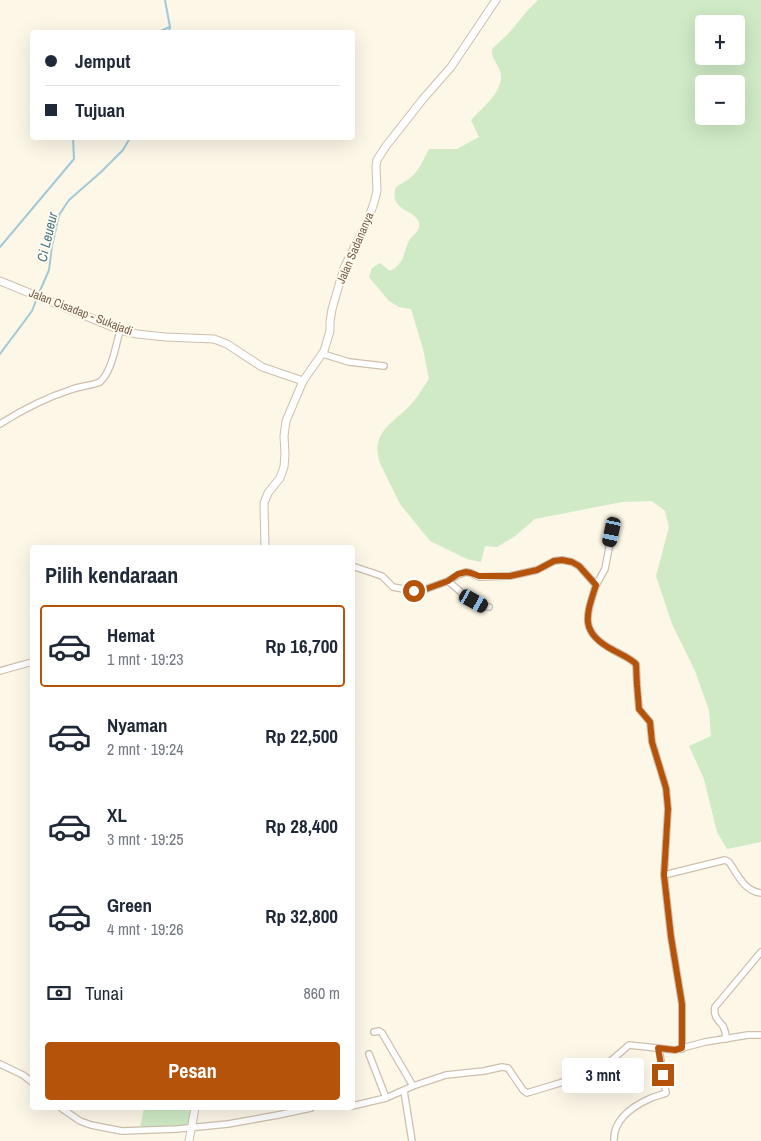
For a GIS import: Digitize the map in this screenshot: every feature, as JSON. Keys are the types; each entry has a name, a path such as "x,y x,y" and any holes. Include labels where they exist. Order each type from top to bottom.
{"street":[{"name":"Jalan Sadananya","path":"265,545 264,502 282,473 285,460 285,428 303,381 323,354 329,336 332,309 344,268 374,203 377,191 377,160 386,146 450,68 496,0"},
{"name":"Jalan Cisadap - Sukajadi","path":"0,281 120,330 137,334 214,339 227,344 262,367 303,381"},
{"path":"0,424 17,413 48,398 72,389 100,382 109,370 120,330"},
{"path":"323,354 354,363 384,366"},
{"path":"612,532 605,568 596,585 590,603 588,628 600,643 636,664 639,709 650,722 652,742 666,788 668,809 664,875 671,937 682,1004 682,1048"},
{"path":"355,567 382,576 393,587 412,591 426,589 466,572 479,576 510,576 537,570 554,561 562,560 579,566 596,585"},
{"path":"448,581 469,599 489,607"},
{"path":"0,670 30,662"},
{"path":"664,875 725,860 729,862 746,886 761,893"},
{"path":"726,1039 724,1030 716,1017 715,1007 761,952"},
{"path":"374,1032 379,1031 382,1034 413,1086"},
{"path":"355,1105 386,1098 413,1086 446,1075 484,1071 504,1066 510,1071 524,1092 530,1092 552,1086 606,1064 629,1045 675,1050 705,1042 748,1035 761,1035"},
{"path":"614,1141 615,1130 621,1118 627,1112 651,1098 665,1094 666,1090 658,1048"},
{"path":"369,1054 386,1098"},
{"path":"0,1064 30,1080"},
{"path":"404,1090 412,1141"},
{"path":"64,1110 91,1126 122,1131 191,1128 258,1119 301,1110"},
{"path":"189,1141 195,1110"}],"green space":[{"path":"538,0 761,0 761,842 727,849 717,832 704,779 689,746 711,736 709,710 695,671 672,624 656,576 669,527 665,511 652,501 622,502 535,519 514,537 497,547 485,546 481,562 467,559 430,541 400,504 380,463 378,443 381,435 413,402 429,379 423,349 411,309 399,307 389,301 369,277 372,268 380,263 390,271 397,266 403,258 410,239 419,228 417,218 399,206 396,201 396,187 409,179 417,171 429,149 457,149 479,137 471,120 492,98 500,85 500,71 492,55 492,49"},
{"path":"144,1110 192,1110 188,1127 140,1128"}],"waterway":[{"name":"Ci Leueur","path":"165,0 169,30"},
{"name":"Ci Leueur","path":"163,30 170,27"},
{"name":"Ci Leueur","path":"0,247 74,159 73,140"},
{"name":"Ci Leueur","path":"39,293 49,270 59,215 69,200 123,150 129,140"},
{"name":"Ci Leueur","path":"0,354 32,311 37,298"}],"route":[{"path":"414,591 448,581 458,574 466,572 476,576 510,576 537,570 554,561 562,560 579,566 596,585 590,603 588,628 600,643 636,664 639,709 650,722 652,742 666,788 668,809 664,875 671,937 682,1004 683,1037 682,1048 675,1050 658,1048 663,1075"}]}
